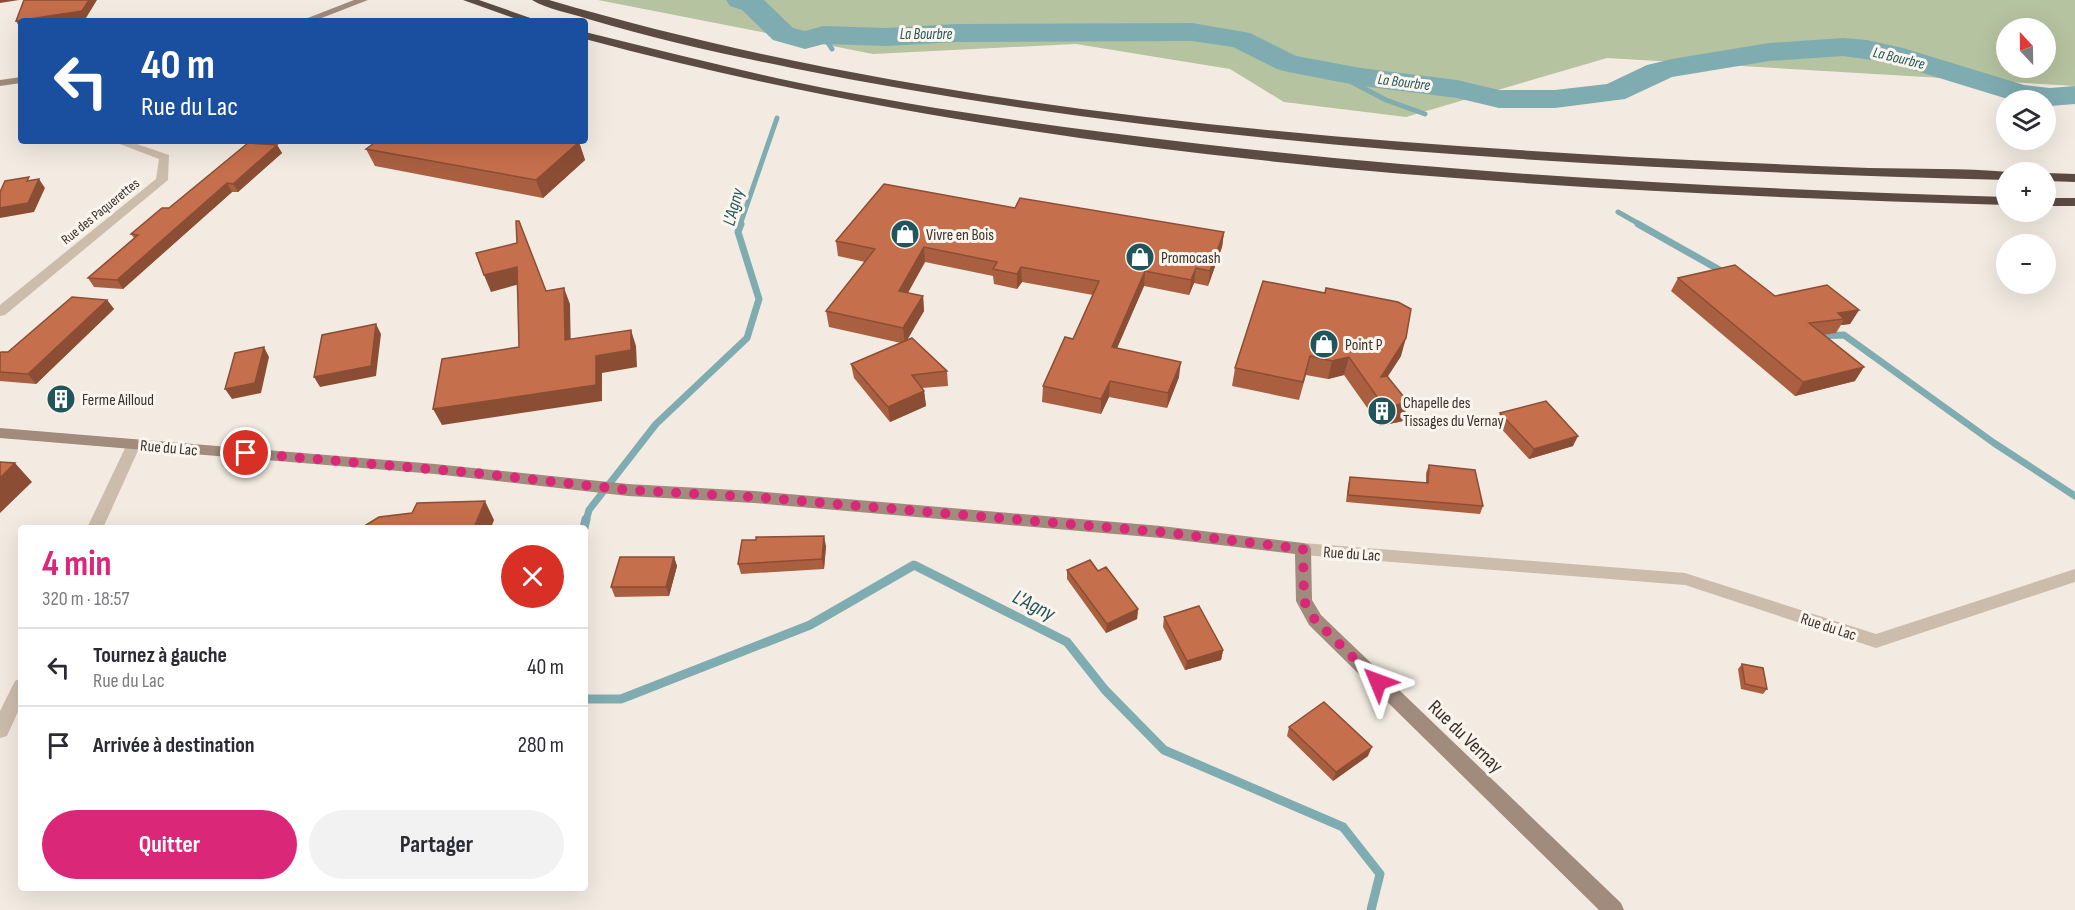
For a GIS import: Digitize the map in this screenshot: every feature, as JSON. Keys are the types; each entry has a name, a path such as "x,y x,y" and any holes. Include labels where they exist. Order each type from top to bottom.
{"highway":[{"path":"468,0 524,18"},
{"path":"537,0 634,27 774,60 929,89 1092,113 1386,145 1555,158 1832,171 1996,176"},
{"path":"588,36 746,75 906,106 1071,132 1242,153 1401,169 1586,182 1833,196 1996,201"},
{"path":"2056,177 2075,178"},
{"path":"2056,201 2075,202"}],"street":[{"path":"313,18 363,0"},
{"path":"0,83 18,80"},
{"name":"Rue des Paquerettes","path":"0,312 162,180 165,158 125,144"},
{"name":"Rue du Lac","path":"0,433 435,469 628,490 754,497 1161,532 1303,549 1685,579 1876,641 2075,575"},
{"path":"96,525 134,444"},
{"name":"Rue du Vernay","path":"1303,549 1304,601 1315,620 1614,910"},
{"path":"0,730 18,692"}],"green space":[{"path":"598,0 2075,0 2075,86 1607,58 1406,117 1284,102 1230,69 1076,44 873,54"}],"building":[{"path":"24,0 89,0 82,11 36,18 18,18 16,21"},
{"path":"247,144 277,145 233,184 227,183 117,280 88,278 138,235 131,234 162,208 169,208"},
{"path":"373,144 577,144 536,180 366,149"},
{"path":"29,177 27,181 39,179 28,203 0,208 0,192 5,181"},
{"path":"884,184 1015,208 1020,198 1224,232 1210,271 1196,268 1191,280 1145,271 1112,347 1181,362 1168,393 1110,381 1101,399 1043,386 1065,337 1073,339 1099,281 1021,267 1017,274 993,269 997,262 924,247 899,291 923,296 903,328 826,311 875,249 836,241"},
{"path":"516,221 519,221 546,291 564,288 565,340 631,330 631,350 596,356 596,385 433,409 442,359 519,347 517,267 484,275 476,253 517,243"},
{"path":"1735,265 1775,296 1827,285 1859,310 1838,313 1844,319 1809,323 1864,367 1803,382 1678,278"},
{"name":"Point P","path":"1263,281 1325,293 1326,288 1398,302 1411,309 1406,338 1381,377 1387,376 1408,402 1385,408 1349,357 1332,361 1310,356 1303,382 1235,368"},
{"path":"72,297 107,300 28,374 0,372 0,353 8,352"},
{"path":"376,324 371,366 314,377 322,335"},
{"path":"912,338 947,371 912,375 924,391 888,407 851,364"},
{"path":"264,347 255,383 225,389 235,353"},
{"path":"1546,401 1578,436 1534,449 1500,413"},
{"path":"0,462 15,463 0,478"},
{"path":"1429,465 1475,470 1483,506 1348,495 1350,477 1428,483"},
{"path":"485,501 475,525 366,525 379,517 412,513 417,503"},
{"path":"824,536 822,559 738,564 742,540 756,540 756,537"},
{"path":"620,557 674,557 666,587 611,587"},
{"path":"1090,560 1098,571 1106,567 1138,609 1107,624 1067,570"},
{"path":"1199,606 1223,650 1187,661 1164,617"},
{"path":"1742,664 1763,668 1767,689 1745,684"},
{"path":"1324,702 1372,747 1336,772 1289,727"}],"waterway":[{"name":"La Bourbre","path":"740,0 752,4 783,34 805,40 823,35 886,37 956,33 1192,32 1240,39 1288,63 1361,77 1457,89 1499,99 1555,99 1614,92 1658,71 1769,52 1818,47 1867,49 1892,54 1997,88 2024,94 2050,97 2075,95"},
{"name":"L'Agny","path":"823,35 832,49"},
{"path":"1327,69 1386,100 1425,114"},
{"name":"L'Agny","path":"740,225 777,118"},
{"path":"1618,212 1641,225"},
{"name":"L'Agny","path":"586,521 589,510 656,424 747,338 759,299 738,232 741,224"},
{"path":"1638,224 1725,273"},
{"path":"1816,336 1844,335 1994,443 2075,496"},
{"name":"L'Agny","path":"585,525 586,519"},
{"name":"L'Agny","path":"588,699 621,699 810,625 914,565 1067,642 1105,690 1164,750 1343,827 1380,874 1371,910"}],"place":[{"name":"Vivre en Bois","path":"905,234"},
{"name":"Promocash","path":"1140,257"},
{"name":"Point P","path":"1324,344"},
{"name":"Ferme Ailloud","path":"61,399"},
{"name":"Chapelle des Tissages du Vernay","path":"1382,411"}],"route":[{"path":"246,453 475,473 628,490 754,497 1161,532 1303,549 1304,601 1315,620 1378,682"}]}
